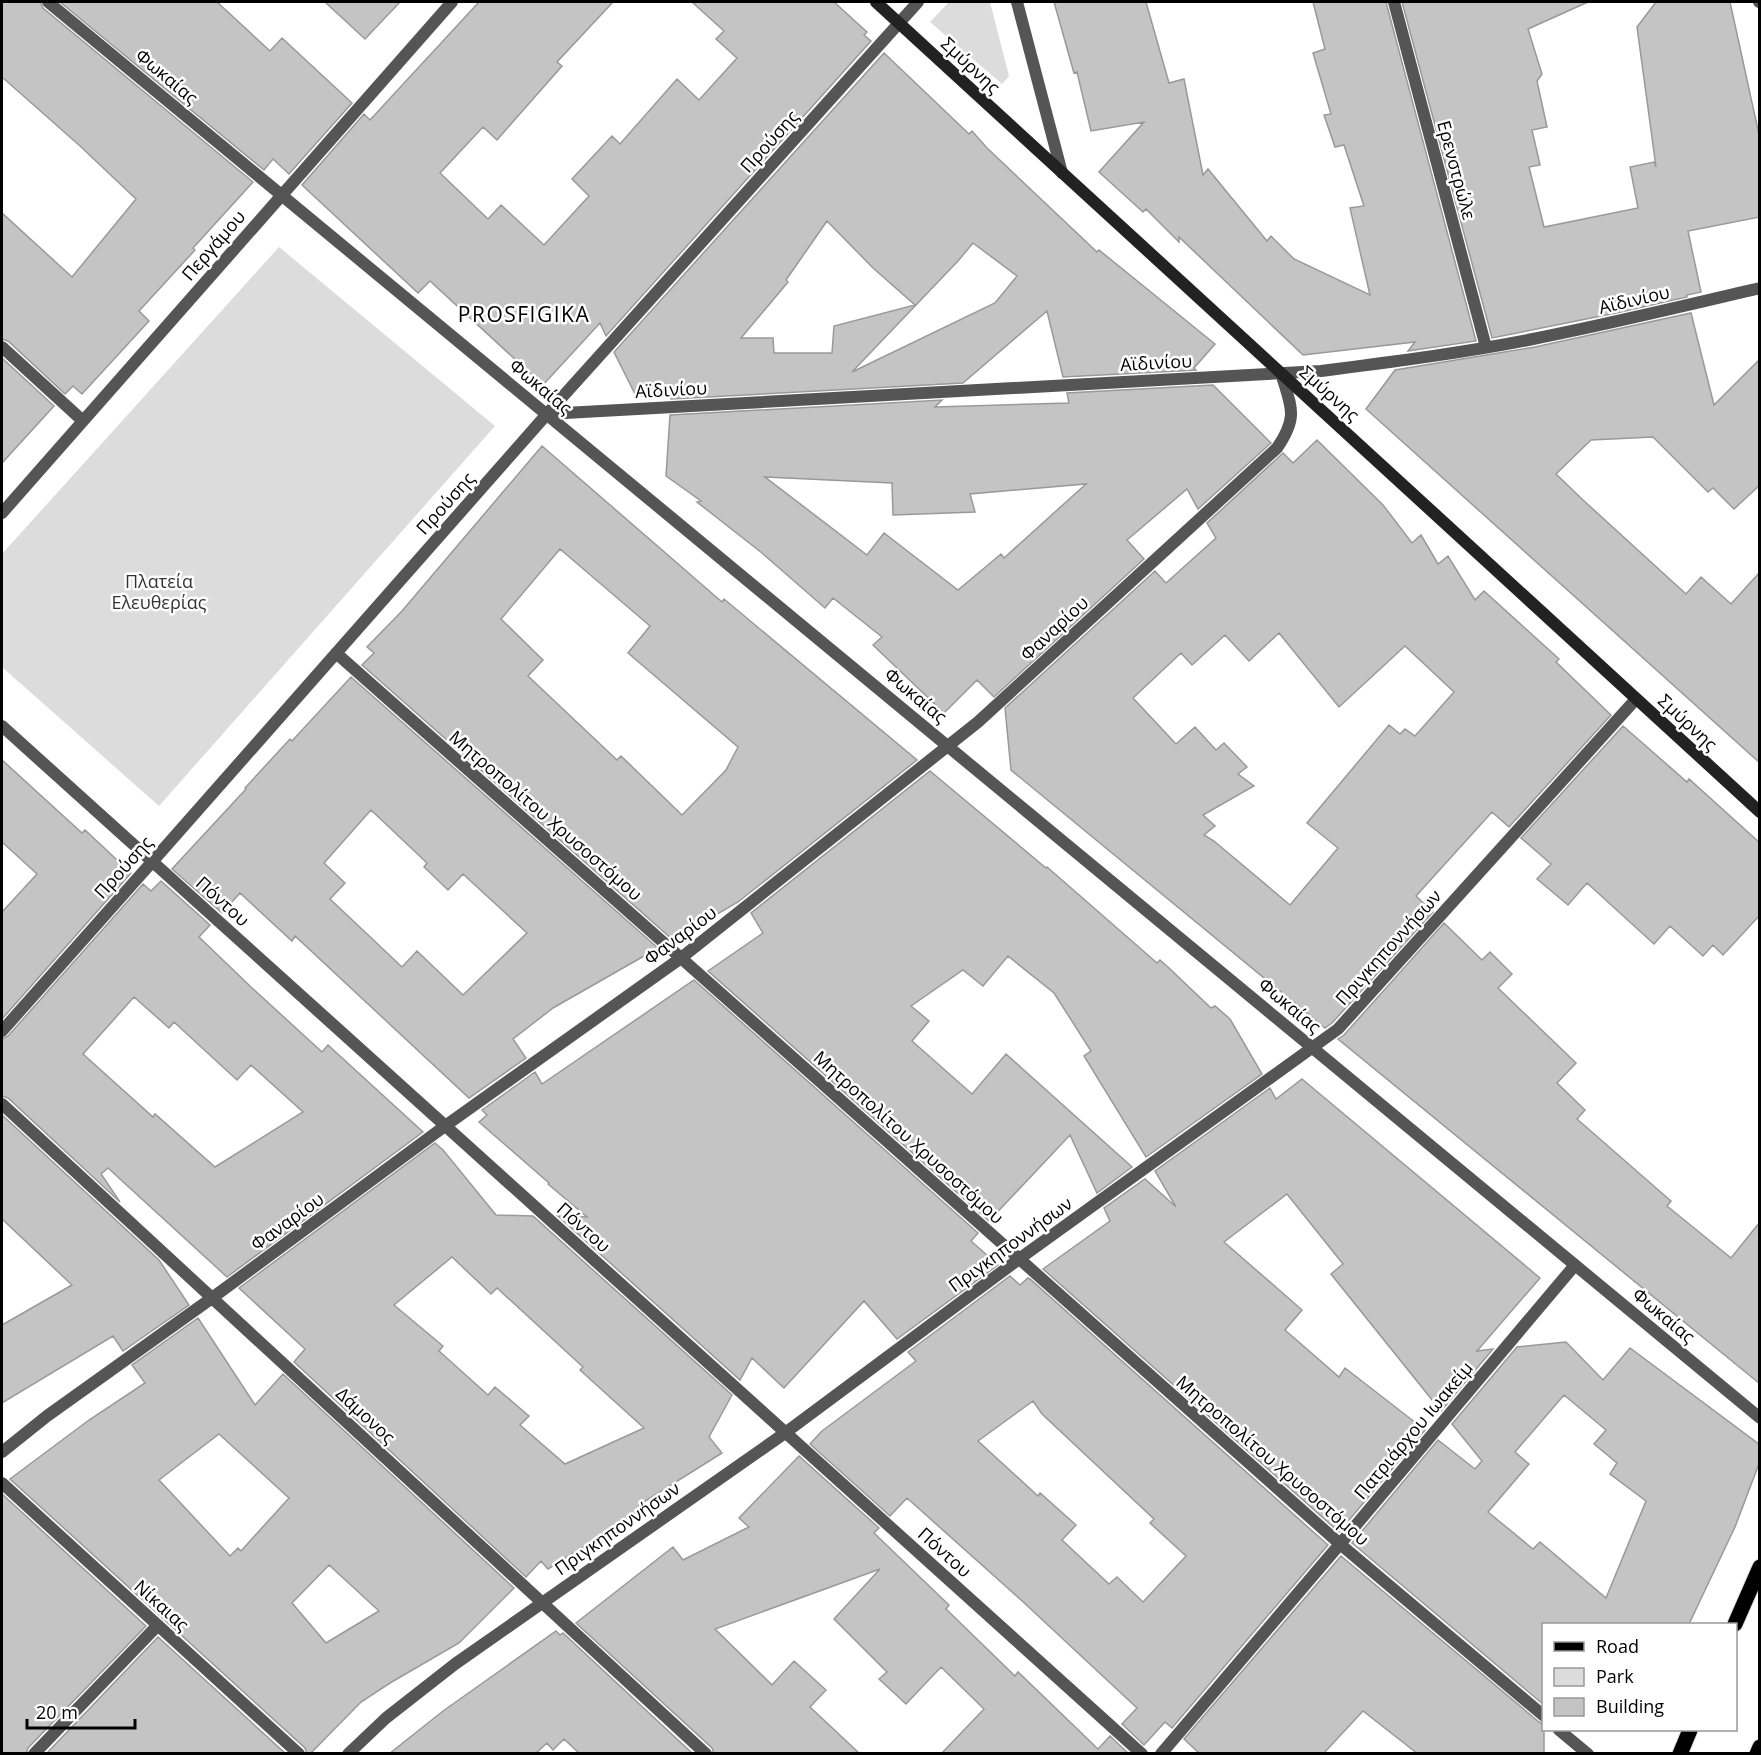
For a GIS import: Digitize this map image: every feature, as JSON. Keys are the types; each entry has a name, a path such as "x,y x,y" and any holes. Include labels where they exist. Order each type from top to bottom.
{"main road":[{"name":"Σμύρνης","path":"876,2 1760,812"},
{"path":"1735,1623 1760,1567"},
{"path":"1680,1754 1690,1731"},
{"path":"1757,1754 1760,1747"}],"street":[{"name":"Φωκαίας","path":"48,2 1760,1418"},
{"name":"Περγάμου","path":"2,513 452,2"},
{"name":"Προύσης","path":"2,1031 547,414 918,2"},
{"path":"1017,2 1062,173"},
{"name":"Ερενστρώλε","path":"1394,2 1486,347"},
{"name":"Αϊδινίου","path":"547,414 1321,370 1401,361 1486,347 1640,317 1760,288"},
{"path":"2,346 83,421"},
{"name":"Φαναρίου","path":"2,1452 38,1423 445,1126 681,958 987,714 1277,448 1289,428 1292,412 1281,373"},
{"name":"Μητροπολίτου Χρυσοστόμου","path":"336,653 1340,1544 1542,1714"},
{"name":"Πριγκηποννήσων","path":"348,1754 386,1718 454,1664 785,1432 1019,1259 1338,1029 1636,699"},
{"name":"Πόντου","path":"2,726 1142,1754"},
{"name":"Δάμονος","path":"2,1104 706,1754"},
{"name":"Πατριάρχου Ιωακείμ","path":"1161,1754 1575,1265"},
{"name":"Νίκαιας","path":"2,1483 299,1754"},
{"path":"34,1754 158,1625"},
{"path":"1560,1731 1588,1754"}],"green space":[{"path":"949,2 990,2 1009,76 1002,84 930,22"},
{"name":"Πλατεία Ελευθερίας","path":"279,247 495,426 159,806 2,667 2,554"}],"building":[{"path":"2,2 40,2 43,8 253,182 139,311 149,321 82,394 73,386 65,394 8,341 2,339 2,213 72,277 136,199 2,77"},
{"path":"60,2 217,2 270,51 282,38 352,103 289,174 273,159 264,170"},
{"path":"325,2 400,2 365,39"},
{"path":"479,2 613,2 557,62 562,66 497,140 483,127 440,173 488,219 501,205 544,245 589,196 572,179 612,136 620,144 677,79 699,100 737,58 716,39 724,31 692,2 834,2 867,32 864,35 871,41 606,336 600,323 543,385 430,281 418,293 302,185 364,114 370,120"},
{"path":"1054,2 1146,2 1169,83 1184,79 1203,175 1208,169 1267,241 1271,236 1294,259 1370,295 1350,208 1364,206 1344,145 1335,147 1324,115 1331,114 1313,53 1325,49 1313,2 1386,2 1476,341 1408,351 1415,342 1303,355 1179,237 1179,242 1146,209 1143,212 1099,172 1144,122 1091,131 1077,72 1074,73"},
{"path":"1402,2 1588,2 1528,29 1542,74 1537,81 1547,127 1532,130 1540,165 1529,167 1544,227 1638,208 1630,167 1654,162 1656,167 1637,27 1656,2 1730,2 1760,139 1760,217 1688,231 1701,292 1616,313 1492,338"},
{"path":"884,53 969,134 972,131 1097,252 1099,250 1215,344 1194,368 1196,370 1063,377 1047,311 963,383 671,399 671,393 636,396 614,352","holes":["827,221 873,268 915,305 834,326 832,353 774,353 773,338 741,338 788,282 786,280","973,243 1017,276 995,303 852,372"]},
{"path":"1691,313 1714,405 1760,359 1760,485 1734,509 1713,488 1708,492 1653,437 1591,440 1556,474 1686,594 1701,577 1731,604 1760,572 1760,763 1366,409 1395,370 1535,347"},
{"path":"2,358 54,406 2,463"},
{"path":"1213,385 1271,443 1198,509 1187,489 1127,540 1144,559 994,697 977,680 944,713 873,645 882,637 833,598 825,608 762,553 697,502 701,501 666,476 670,415 942,400 935,407 1069,403 1067,393","holes":["765,477 892,483 893,515 975,512 970,494 1086,484 1004,558 1001,554 958,590 884,533 867,555"]},
{"path":"1317,440 1383,505 1412,543 1421,535 1438,564 1448,556 1475,600 1484,591 1559,659 1556,662 1611,715 1509,827 1492,812 1416,896 1433,912 1325,1028 1011,770 1005,708 1155,571 1166,583 1216,538 1207,523 1283,453 1293,463","holes":["1279,633 1339,707 1405,646 1454,692 1415,736 1405,729 1400,734 1389,725 1307,823 1338,848 1290,905 1204,835 1215,826 1203,815 1254,786 1238,774 1247,767 1224,743 1216,750 1195,727 1176,744 1133,698 1181,653 1192,665 1225,635 1249,661"]},
{"path":"542,446 722,602 724,599 917,760 738,902 673,940 362,665 374,653 367,647 402,611","holes":["560,549 650,626 628,653 738,747 726,770 682,815 621,756 617,760 528,676 543,660 501,619"]},
{"path":"351,677 658,948 553,1008 513,1039 526,1058 469,1098 295,936 292,941 240,893 222,913 172,869 290,739 292,741","holes":["371,810 427,863 424,867 448,890 463,874 527,933 463,995 417,951 402,967 330,899 345,883 324,863"]},
{"path":"1623,726 1687,782 1689,779 1760,843 1760,915 1723,955 1713,945 1703,956 1670,926 1654,944 1587,883 1568,905 1537,879 1551,864 1521,838"},
{"path":"2,760 82,833 85,830 131,873 2,1019 2,912 37,874 2,842"},
{"path":"930,771 1047,867 1157,963 1160,960 1211,1008 1215,1006 1230,1019 1262,1074 1146,1157 1084,1056 1091,1051 1054,993 1008,956 983,986 963,970 911,1006 929,1021 912,1041 972,1094 1006,1054 1132,1167 1097,1193 1070,1135 989,1221 708,971 763,933 751,913"},
{"path":"161,881 210,925 199,937 251,987 322,1052 328,1045 423,1132 227,1277 108,1168 101,1174 120,1202 8,1098 2,1096 2,1039 8,1036 143,884 151,891","holes":["134,997 169,1028 174,1022 237,1080 251,1065 303,1112 215,1167 155,1114 153,1117 83,1054"]},
{"path":"1444,923 1482,960 1490,952 1512,974 1498,988 1576,1063 1557,1083 1585,1110 1577,1119 1671,1201 1667,1206 1731,1258 1760,1222 1760,1384 1338,1039"},
{"path":"694,980 978,1233 971,1241 998,1265 897,1339 864,1301 784,1388 752,1358 740,1380 558,1216 587,1217 479,1122 487,1115 482,1110 535,1072 542,1084"},
{"path":"1302,1079 1540,1278 1477,1351 1493,1349 1441,1411 1331,1274 1343,1264 1287,1194 1224,1242 1302,1310 1285,1330 1339,1377 1345,1368 1425,1430 1339,1532 1043,1269 1110,1221 1104,1208 1145,1179 1176,1207 1155,1171 1270,1088 1276,1099"},
{"path":"2,1115 159,1260 189,1305 123,1351 113,1336 2,1403 2,1325 72,1285 2,1219"},
{"path":"435,1143 496,1215 533,1216 732,1395 709,1437 722,1453 639,1505 642,1510 548,1569 541,1561 526,1577 294,1362 305,1349 239,1288","holes":["452,1257 491,1294 497,1288 583,1367 580,1370 644,1428 565,1464 520,1425 529,1416 495,1387 488,1395 439,1351 443,1346 394,1305"]},
{"path":"1010,1276 1020,1285 1028,1278 1328,1545 1172,1728 1165,1722 1144,1745 1122,1724 1137,1708 1020,1599 907,1498 890,1516 810,1444 822,1431 916,1361 908,1352","holes":["1033,1401 1042,1414 1154,1519 1150,1523 1186,1556 1143,1602 1117,1577 1109,1584 1062,1540 1076,1525 1040,1493 1038,1496 978,1441"]},
{"path":"198,1318 255,1405 283,1374 514,1588 459,1643 361,1702 310,1754 307,1754 305,1748 10,1479 89,1420 145,1383 132,1365","holes":["219,1434 289,1498 241,1551 238,1548 230,1556 159,1480","329,1565 379,1611 326,1643 292,1603"]},
{"path":"1566,1342 1603,1380 1630,1348 1760,1445 1760,1461 1735,1527 1689,1623 1542,1623 1542,1703 1352,1543 1438,1440 1475,1469 1482,1461 1452,1424 1517,1347","holes":["1564,1395 1606,1430 1594,1444 1617,1463 1610,1474 1646,1501 1606,1598 1540,1542 1533,1549 1488,1512 1529,1464 1515,1452"]},
{"path":"799,1456 879,1528 874,1533 949,1605 946,1609 1015,1676 1018,1672 1098,1749 1110,1736 1129,1754 941,1754 984,1709 941,1667 906,1704 879,1679 887,1672 834,1619 880,1569 715,1629 772,1685 794,1661 826,1690 810,1707 860,1754 714,1754 712,1748 576,1623 673,1547 683,1560 749,1527 739,1518"},
{"path":"2,1494 146,1626 28,1748 26,1754 2,1754"},
{"path":"1341,1556 1542,1723 1544,1754 1418,1754 1363,1711 1323,1754 1200,1754 1184,1739"},
{"path":"556,1631 560,1635 563,1633 693,1754 580,1754 564,1739 553,1750 547,1743 535,1754 389,1754 443,1711"},
{"path":"158,1637 286,1754 46,1754"}],"district":[{"name":"PROSFIGIKA","path":"524,314"}]}
